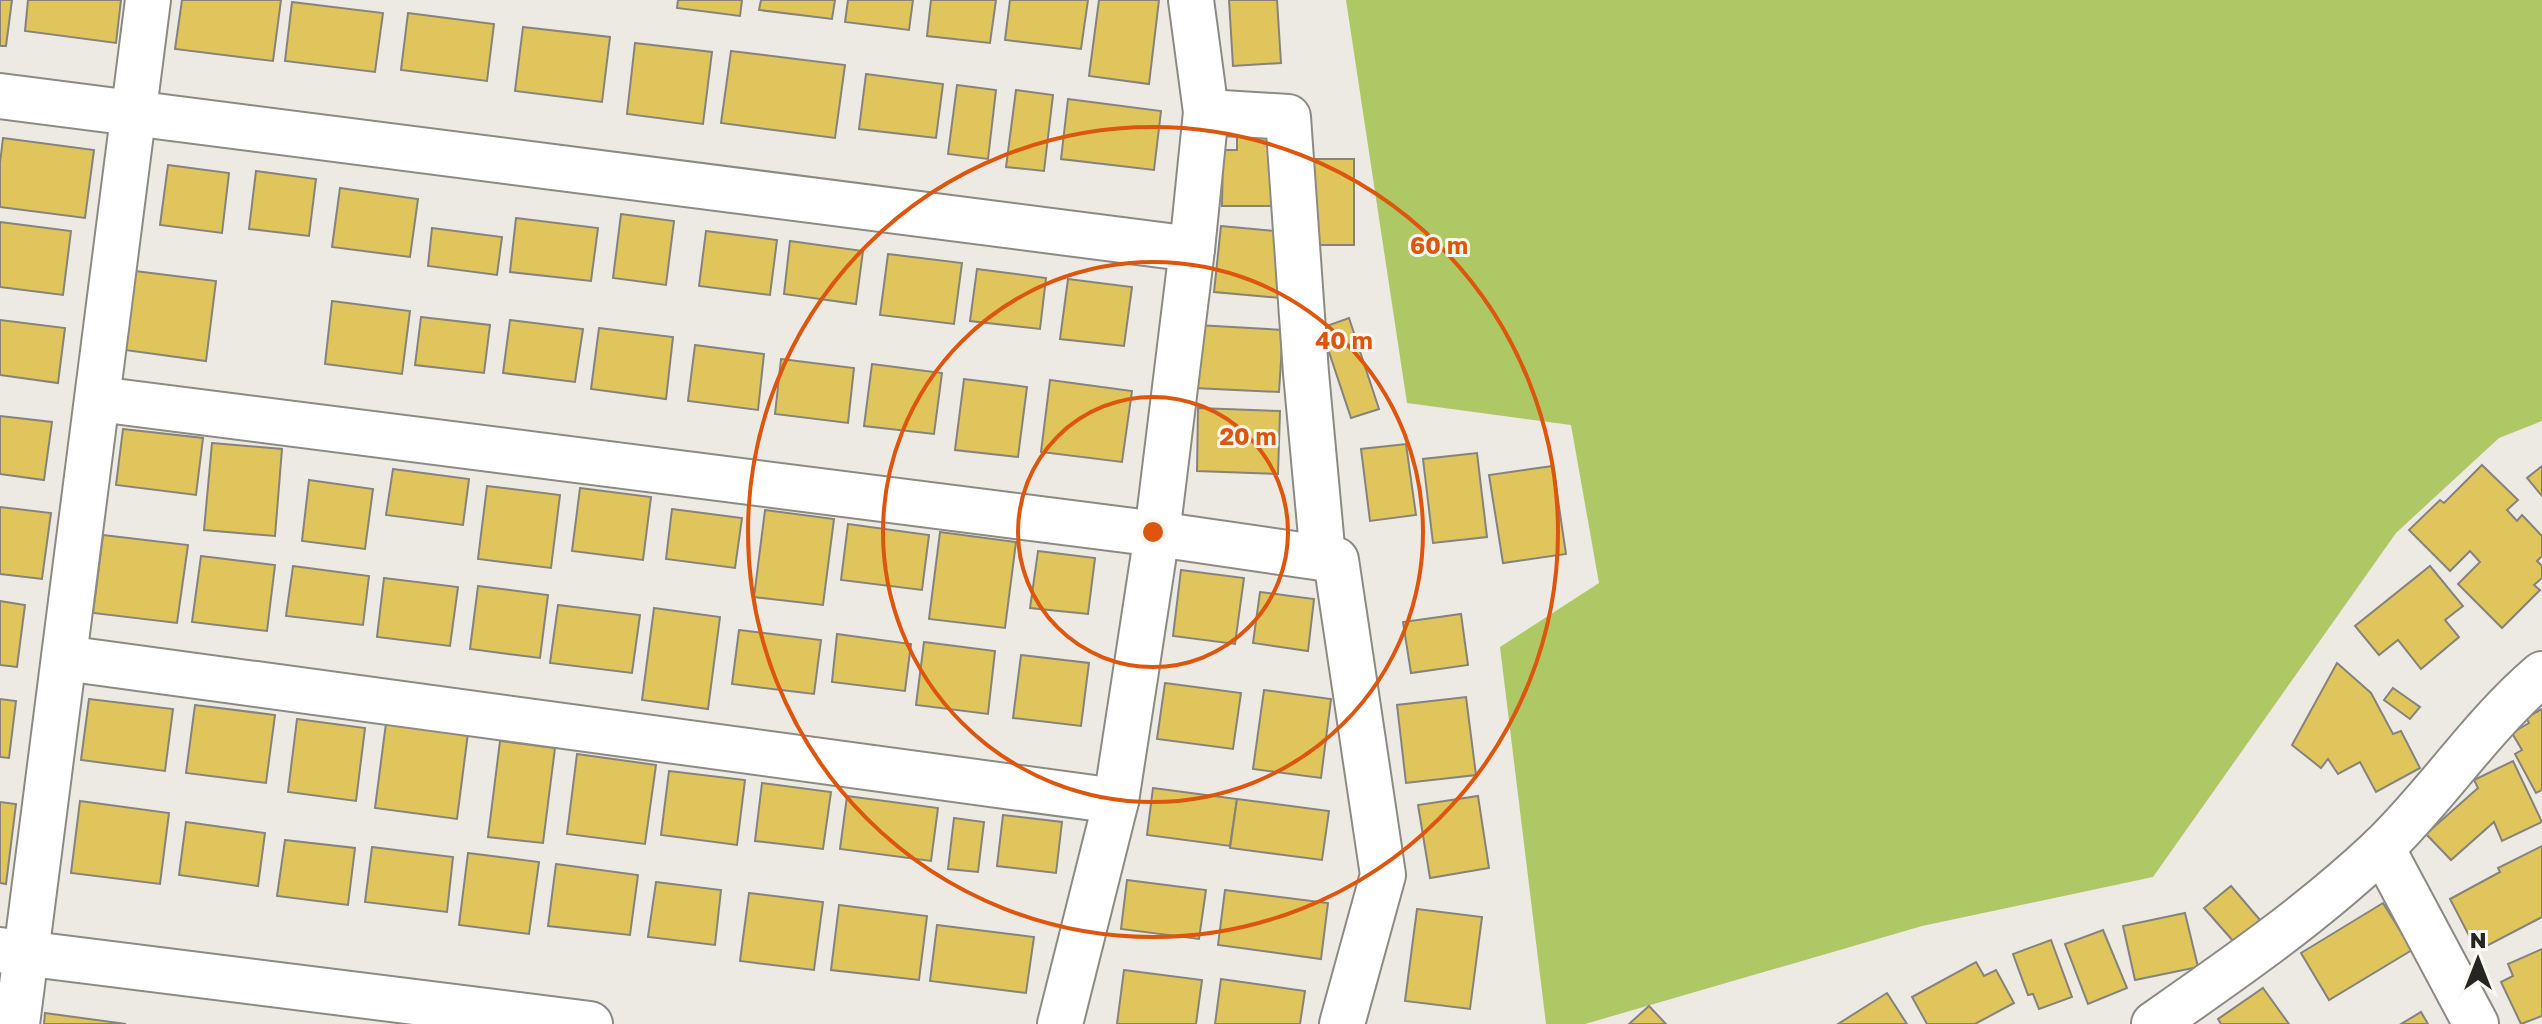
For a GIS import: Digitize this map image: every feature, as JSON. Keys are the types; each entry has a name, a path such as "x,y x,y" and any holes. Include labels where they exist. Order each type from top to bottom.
{"street":[{"path":"17,1024 13,952 64,658 148,0"},
{"path":"1060,1024 1116,801 1157,534 1206,112 1191,0"},
{"path":"0,96 1192,249"},
{"path":"1206,112 1288,117 1323,558"},
{"path":"98,399 1157,534 1336,560 1383,875 1342,1024"},
{"path":"64,658 1116,801"},
{"path":"2154,1024 2280,936 2382,848 2515,697 2542,674"},
{"path":"2382,848 2476,1024"},
{"path":"13,952 590,1024"}],"green space":[{"path":"1346,0 2542,0 2542,421 2499,438 2396,533 2153,877 1922,926 1585,1024 1546,1024 1500,647 1599,583 1571,425 1407,403"}],"building":[{"path":"0,0 12,0 6,46 0,46"},
{"path":"28,0 121,0 116,43 25,31"},
{"path":"182,0 281,0 273,61 175,49"},
{"path":"678,0 742,0 740,16 677,8"},
{"path":"761,0 835,0 832,19 759,10"},
{"path":"848,0 913,0 909,30 845,22"},
{"path":"931,0 996,0 990,43 927,36"},
{"path":"1010,0 1088,0 1081,49 1005,40"},
{"path":"1099,0 1159,0 1149,84 1089,76"},
{"path":"1229,0 1277,0 1281,63 1233,66"},
{"path":"292,2 383,13 375,72 285,61"},
{"path":"408,13 494,24 487,81 401,70"},
{"path":"523,27 610,37 602,102 515,91"},
{"path":"635,43 712,52 703,124 627,114"},
{"path":"731,51 845,65 835,138 721,123"},
{"path":"866,74 943,84 936,138 859,129"},
{"path":"957,85 996,90 988,159 948,154"},
{"path":"1016,90 1053,95 1044,171 1006,167"},
{"path":"1068,99 1161,111 1154,170 1061,159"},
{"path":"1237,128 1269,128 1276,206 1222,206 1223,150 1237,150"},
{"path":"3,138 94,150 85,218 0,207"},
{"path":"1313,159 1354,159 1354,245 1313,245"},
{"path":"168,165 229,173 222,233 160,225"},
{"path":"256,171 316,179 309,236 249,229"},
{"path":"340,188 418,199 410,257 332,247"},
{"path":"621,214 674,221 666,285 613,278"},
{"path":"516,218 598,228 591,281 510,272"},
{"path":"0,222 71,231 63,295 0,287"},
{"path":"1221,226 1287,232 1280,298 1214,292"},
{"path":"432,228 502,237 497,275 428,266"},
{"path":"706,231 777,240 770,295 699,286"},
{"path":"790,241 863,251 856,304 784,294"},
{"path":"888,254 962,263 954,324 880,315"},
{"path":"977,269 1046,278 1040,329 970,321"},
{"path":"135,271 216,281 206,361 125,350"},
{"path":"1068,279 1132,287 1124,346 1060,339"},
{"path":"332,301 410,311 402,374 325,364"},
{"path":"421,317 490,325 484,373 415,365"},
{"path":"1349,318 1379,409 1351,418 1321,328"},
{"path":"0,320 65,328 58,383 0,375"},
{"path":"510,320 583,329 575,382 503,373"},
{"path":"1197,325 1283,330 1279,392 1194,388"},
{"path":"599,328 673,337 666,399 591,389"},
{"path":"695,345 764,354 758,410 688,401"},
{"path":"781,359 854,368 848,423 775,414"},
{"path":"872,364 942,373 934,434 864,426"},
{"path":"964,379 1027,387 1018,457 955,450"},
{"path":"1050,380 1132,391 1122,462 1041,452"},
{"path":"1198,408 1280,411 1278,474 1197,471"},
{"path":"0,416 52,422 44,480 0,474"},
{"path":"123,429 203,438 196,495 116,485"},
{"path":"212,443 282,449 275,536 204,530"},
{"path":"1406,444 1416,515 1370,521 1361,449"},
{"path":"1477,453 1487,537 1433,543 1423,459"},
{"path":"2482,465 2518,500 2507,510 2517,521 2522,515 2542,536 2542,556 2537,561 2542,566 2542,578 2534,585 2540,590 2502,628 2458,584 2480,562 2470,551 2450,571 2409,530 2440,500 2444,503"},
{"path":"1553,466 1566,554 1503,563 1489,475"},
{"path":"2542,466 2542,496 2527,478"},
{"path":"393,469 469,479 463,525 386,515"},
{"path":"309,480 373,489 365,549 302,541"},
{"path":"487,486 560,495 551,568 478,559"},
{"path":"580,488 651,497 643,560 572,551"},
{"path":"0,507 51,513 42,579 0,574"},
{"path":"672,509 742,518 735,568 666,559"},
{"path":"765,510 834,519 823,605 754,597"},
{"path":"848,524 929,535 922,590 841,580"},
{"path":"940,532 1016,542 1005,628 929,619"},
{"path":"103,535 188,545 177,623 93,613"},
{"path":"1038,551 1095,558 1088,614 1030,608"},
{"path":"201,556 275,565 267,631 192,622"},
{"path":"293,566 369,576 363,625 286,616"},
{"path":"2430,566 2463,606 2445,620 2459,637 2421,669 2398,640 2379,655 2355,626"},
{"path":"1181,570 1244,578 1235,644 1173,636"},
{"path":"384,578 458,587 450,646 377,637"},
{"path":"478,586 548,595 540,658 470,649"},
{"path":"1260,592 1314,599 1308,651 1253,643"},
{"path":"0,601 25,605 17,667 0,665"},
{"path":"558,605 640,615 632,673 550,663"},
{"path":"654,608 720,617 708,709 642,700"},
{"path":"1461,614 1468,665 1411,673 1403,622"},
{"path":"739,630 821,640 814,694 732,684"},
{"path":"837,634 911,644 905,691 832,682"},
{"path":"924,642 995,651 988,714 916,705"},
{"path":"1021,655 1089,663 1081,726 1013,718"},
{"path":"2337,663 2371,693 2393,734 2401,731 2420,768 2376,792 2360,762 2338,774 2328,759 2321,768 2292,745"},
{"path":"1165,683 1241,693 1233,749 1157,739"},
{"path":"2393,688 2420,707 2410,719 2384,700"},
{"path":"1264,690 1331,699 1321,778 1253,769"},
{"path":"1466,697 1476,775 1406,783 1397,705"},
{"path":"0,699 16,701 9,758 0,757"},
{"path":"89,699 173,709 165,771 81,760"},
{"path":"195,705 275,715 266,783 186,773"},
{"path":"2542,709 2542,790 2536,793 2515,754 2522,750 2512,733 2529,723 2526,718"},
{"path":"297,719 365,728 356,801 288,792"},
{"path":"386,723 468,733 457,819 375,808"},
{"path":"500,741 555,748 543,843 488,837"},
{"path":"577,754 656,765 645,844 567,834"},
{"path":"2513,761 2542,822 2502,841 2494,822 2451,860 2426,834 2478,788 2474,780"},
{"path":"669,771 745,780 737,845 661,835"},
{"path":"762,783 831,792 823,849 755,841"},
{"path":"1153,788 1237,799 1230,846 1147,835"},
{"path":"847,796 938,808 931,861 840,849"},
{"path":"1478,796 1489,868 1430,878 1418,805"},
{"path":"1237,799 1329,811 1322,860 1230,848"},
{"path":"80,801 169,813 160,884 71,873"},
{"path":"0,802 16,804 6,884 0,883"},
{"path":"1003,815 1062,822 1056,873 997,866"},
{"path":"954,818 984,822 978,872 948,869"},
{"path":"186,822 265,833 258,886 179,875"},
{"path":"285,840 355,848 348,905 277,896"},
{"path":"2542,846 2542,917 2477,951 2450,899 2500,872 2498,868"},
{"path":"372,847 453,857 447,912 365,902"},
{"path":"468,853 539,862 529,934 459,925"},
{"path":"556,864 638,875 630,935 548,926"},
{"path":"1127,880 1206,890 1199,939 1121,929"},
{"path":"656,882 721,890 715,945 648,937"},
{"path":"2231,886 2260,920 2234,942 2204,908"},
{"path":"1225,890 1328,903 1321,959 1218,945"},
{"path":"749,893 823,902 814,970 740,961"},
{"path":"2383,903 2412,950 2329,1000 2301,953"},
{"path":"839,905 927,916 919,980 831,970"},
{"path":"1417,909 1482,917 1470,1009 1405,1001"},
{"path":"2185,913 2198,967 2135,980 2123,926"},
{"path":"937,925 1034,937 1026,993 930,981"},
{"path":"2103,930 2127,988 2088,1004 2065,944"},
{"path":"2051,940 2072,997 2039,1009 2033,994 2028,995 2013,954"},
{"path":"2542,949 2542,1016 2521,1024 2501,982 2513,976 2508,964"},
{"path":"1976,962 1984,976 1996,970 2014,1003 1975,1024 1927,1024 1912,997"},
{"path":"1124,970 1202,980 1196,1024 1117,1024"},
{"path":"1221,979 1305,991 1300,1024 1215,1024"},
{"path":"2263,988 2289,1024 2221,1024 2218,1019"},
{"path":"1887,993 1907,1024 1838,1024"},
{"path":"1649,1006 1666,1024 1629,1024"},
{"path":"2421,1012 2428,1024 2401,1024"},
{"path":"45,1013 126,1024 44,1024"}]}
